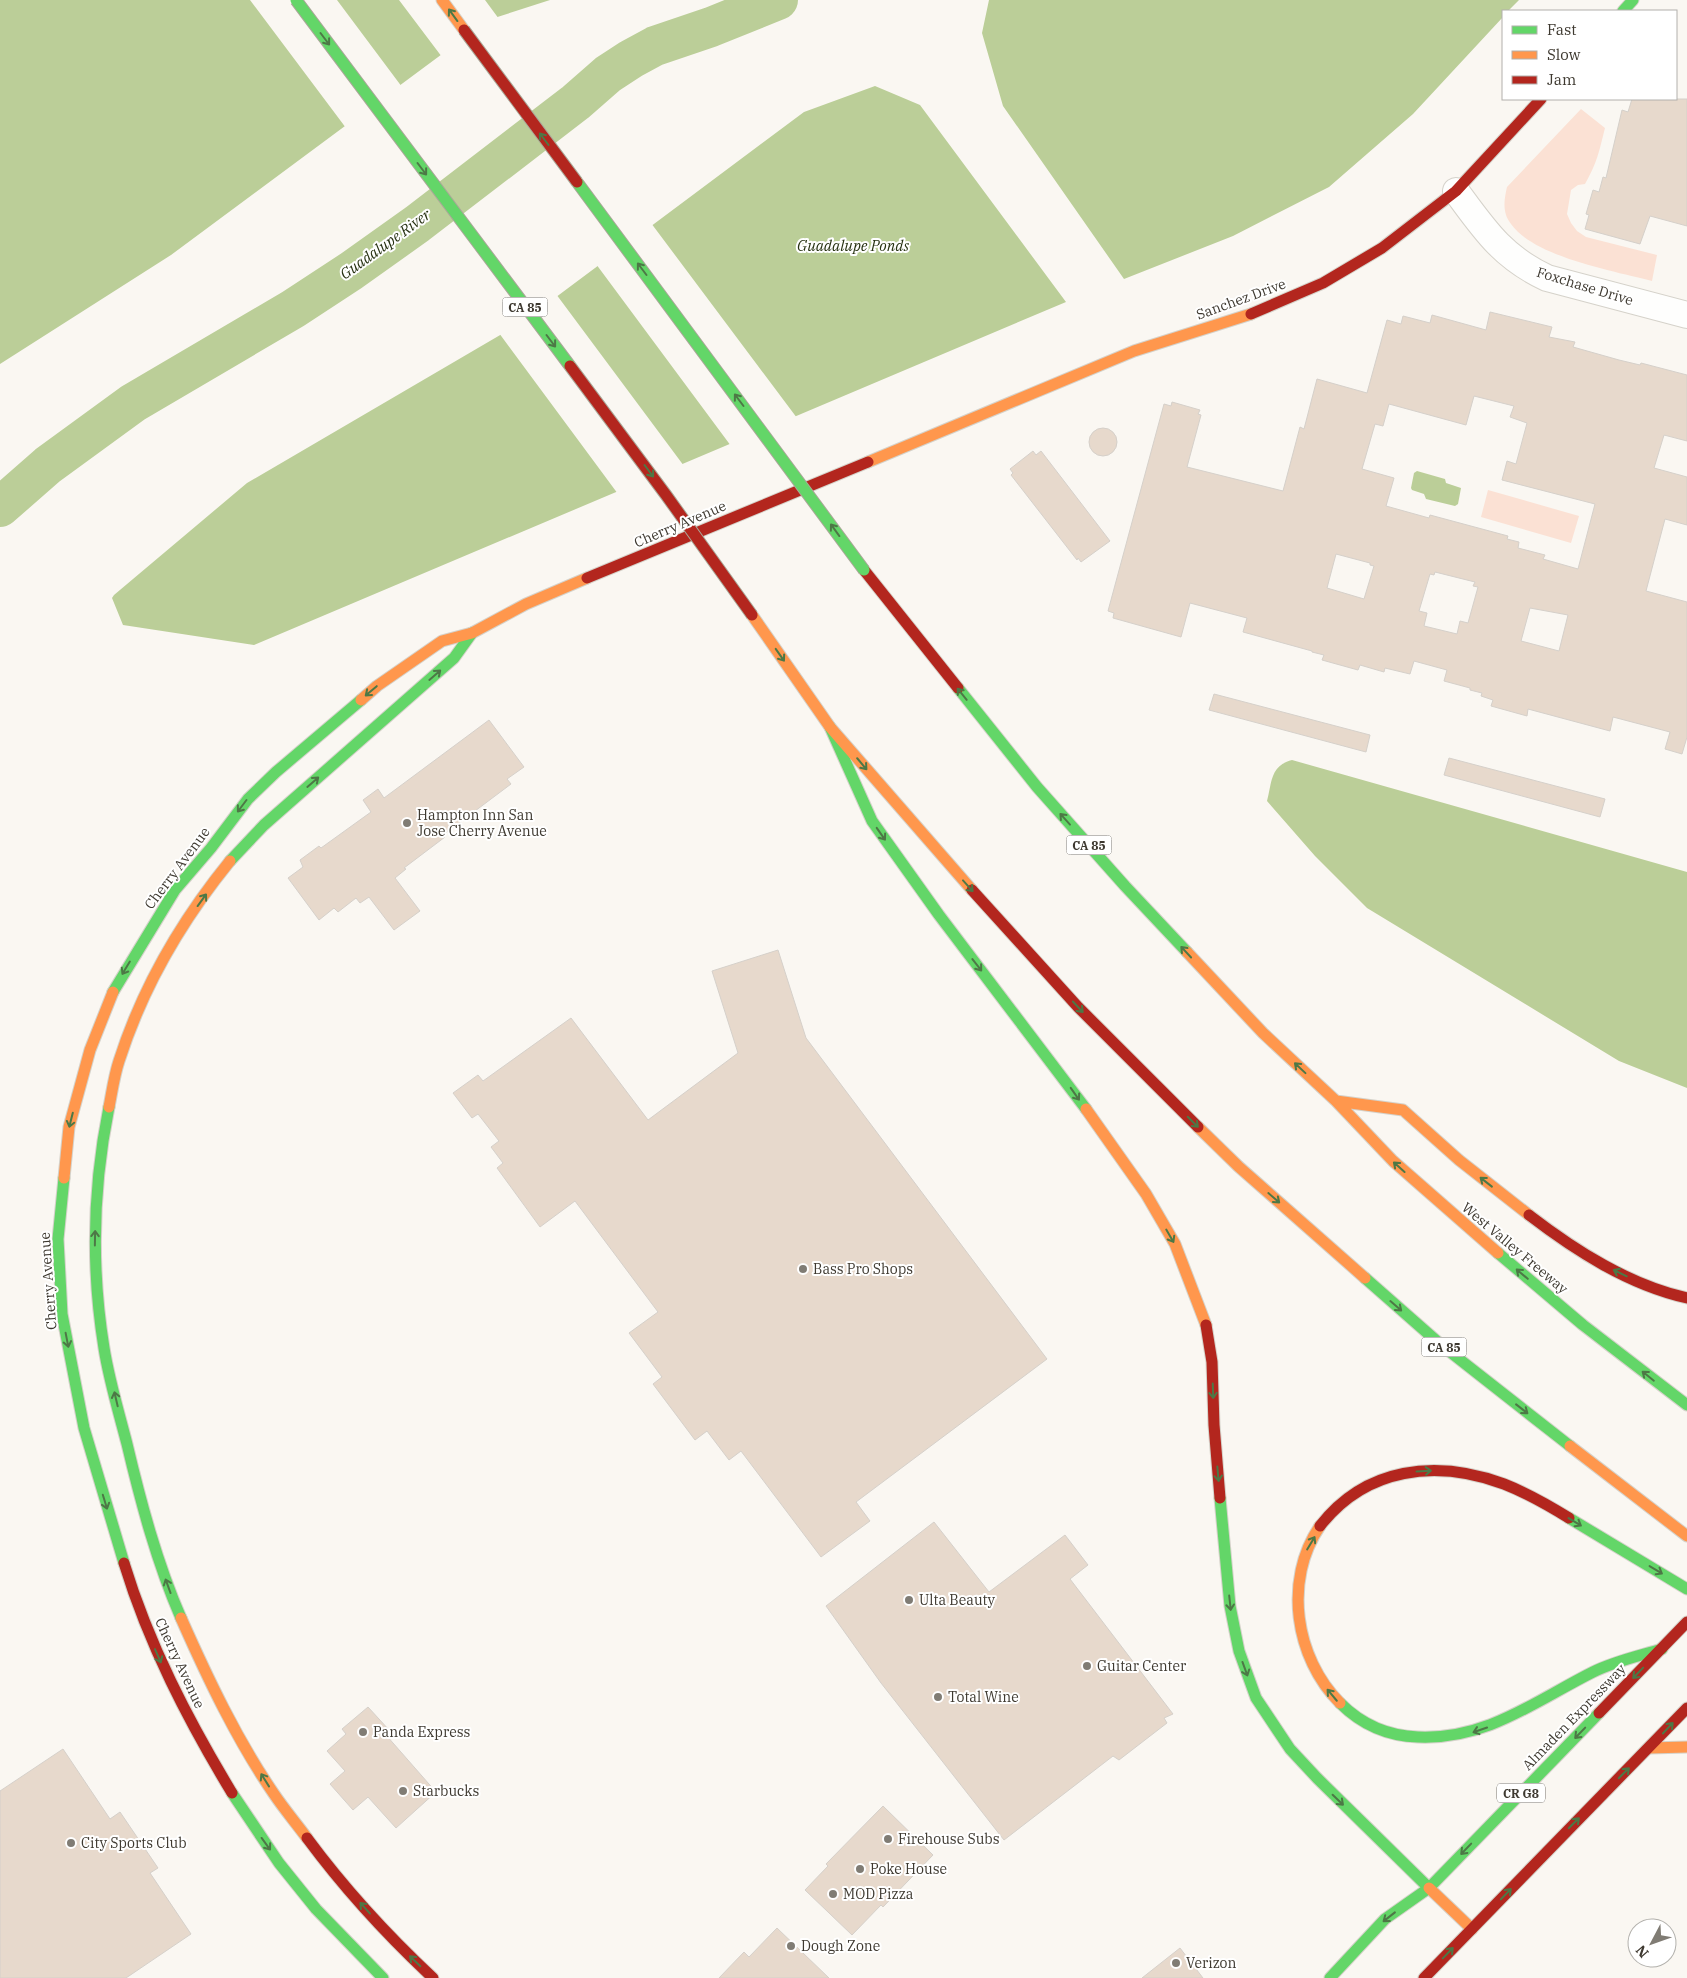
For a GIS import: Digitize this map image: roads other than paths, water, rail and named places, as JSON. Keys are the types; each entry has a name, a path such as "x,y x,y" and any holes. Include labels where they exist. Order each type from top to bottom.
{"main road":[{"name":"CA 85","path":"296,0 666,496 830,726 925,838 1078,1007 1238,1166 1440,1344 1687,1536"},
{"name":"CA 85","path":"442,0 864,570 1037,787 1230,999 1263,1033 1336,1101"},
{"path":"1624,10 1633,0"},
{"name":"Sanchez Drive","path":"901,448 1134,351 1255,313 1323,283 1382,248 1456,191 1540,100"},
{"name":"Cherry Avenue","path":"383,1978 316,1909 244,1814 208,1754 158,1657 136,1603 99,1484 84,1428 62,1314 58,1239 69,1127 90,1050 116,985 175,890 211,848 248,799 276,772 377,686 442,641 472,633 526,604 901,448"},
{"name":"Cherry Avenue","path":"433,1978 397,1944 330,1869 274,1794 243,1744 205,1672 186,1631 167,1585 134,1475 104,1349 95,1268 96,1200 104,1133 118,1063 137,1013 174,940 229,863 264,825 454,658 472,633"},
{"path":"830,726 872,821 938,915 1068,1084 1146,1194 1175,1244 1206,1324 1212,1362 1214,1425 1230,1606 1239,1651 1256,1698 1290,1749 1317,1778 1472,1929"},
{"path":"1336,1101 1403,1110 1459,1160 1560,1239 1619,1273 1664,1294 1687,1298"},
{"name":"West Valley Freeway","path":"1336,1101 1393,1161 1449,1212 1583,1324 1687,1405"},
{"path":"1662,1649 1595,1671 1532,1706 1492,1726 1468,1735 1436,1738 1405,1737 1379,1730 1356,1716 1335,1699 1319,1679 1307,1654 1300,1630 1297,1607 1299,1581 1306,1551 1319,1528 1338,1506 1357,1491 1376,1481 1405,1472 1428,1470 1479,1476 1526,1492 1687,1589"},
{"name":"Almaden Expressway","path":"1330,1978 1385,1920 1429,1888 1687,1622"},
{"path":"1424,1978 1687,1708"},
{"path":"1649,1748 1687,1747"}],"street":[{"name":"Foxchase Drive","path":"1456,191 1501,248 1531,270 1547,278 1687,315"}],"water":[{"path":"0,0 550,0 488,20 171,255 0,364"},
{"path":"989,0 1519,0 1509,10 1502,10 1502,18 1413,114 1329,187 1233,236 1124,279 1003,106 982,33"},
{"name":"Guadalupe Ponds","path":"875,86 920,105 1066,302 254,645 123,625 112,598 114,595 247,483 524,321 804,112"},
{"path":"1417,471 1445,479 1446,483 1461,488 1458,504 1455,506 1426,499 1424,494 1412,490 1414,473"},
{"path":"1292,760 1687,872 1687,1088 1619,1061 1367,908 1315,856 1267,801 1271,781 1276,771 1280,766"}],"waterway":[{"name":"Guadalupe River","path":"0,507 48,465 133,403 293,309 351,271 417,224 576,102 608,74 631,59 655,46 711,27 778,0"}],"place":[{"name":"Hampton Inn San Jose Cherry Avenue","path":"407,823"},
{"name":"Bass Pro Shops","path":"803,1269"},
{"name":"Ulta Beauty","path":"909,1600"},
{"name":"Guitar Center","path":"1087,1666"},
{"name":"Total Wine","path":"938,1697"},
{"name":"Panda Express","path":"363,1732"},
{"name":"Starbucks","path":"403,1791"},
{"name":"Firehouse Subs","path":"888,1839"},
{"name":"City Sports Club","path":"71,1843"},
{"name":"Poke House","path":"860,1869"},
{"name":"MOD Pizza","path":"833,1894"},
{"name":"Dough Zone","path":"791,1946"},
{"name":"Verizon","path":"1176,1963"}]}
